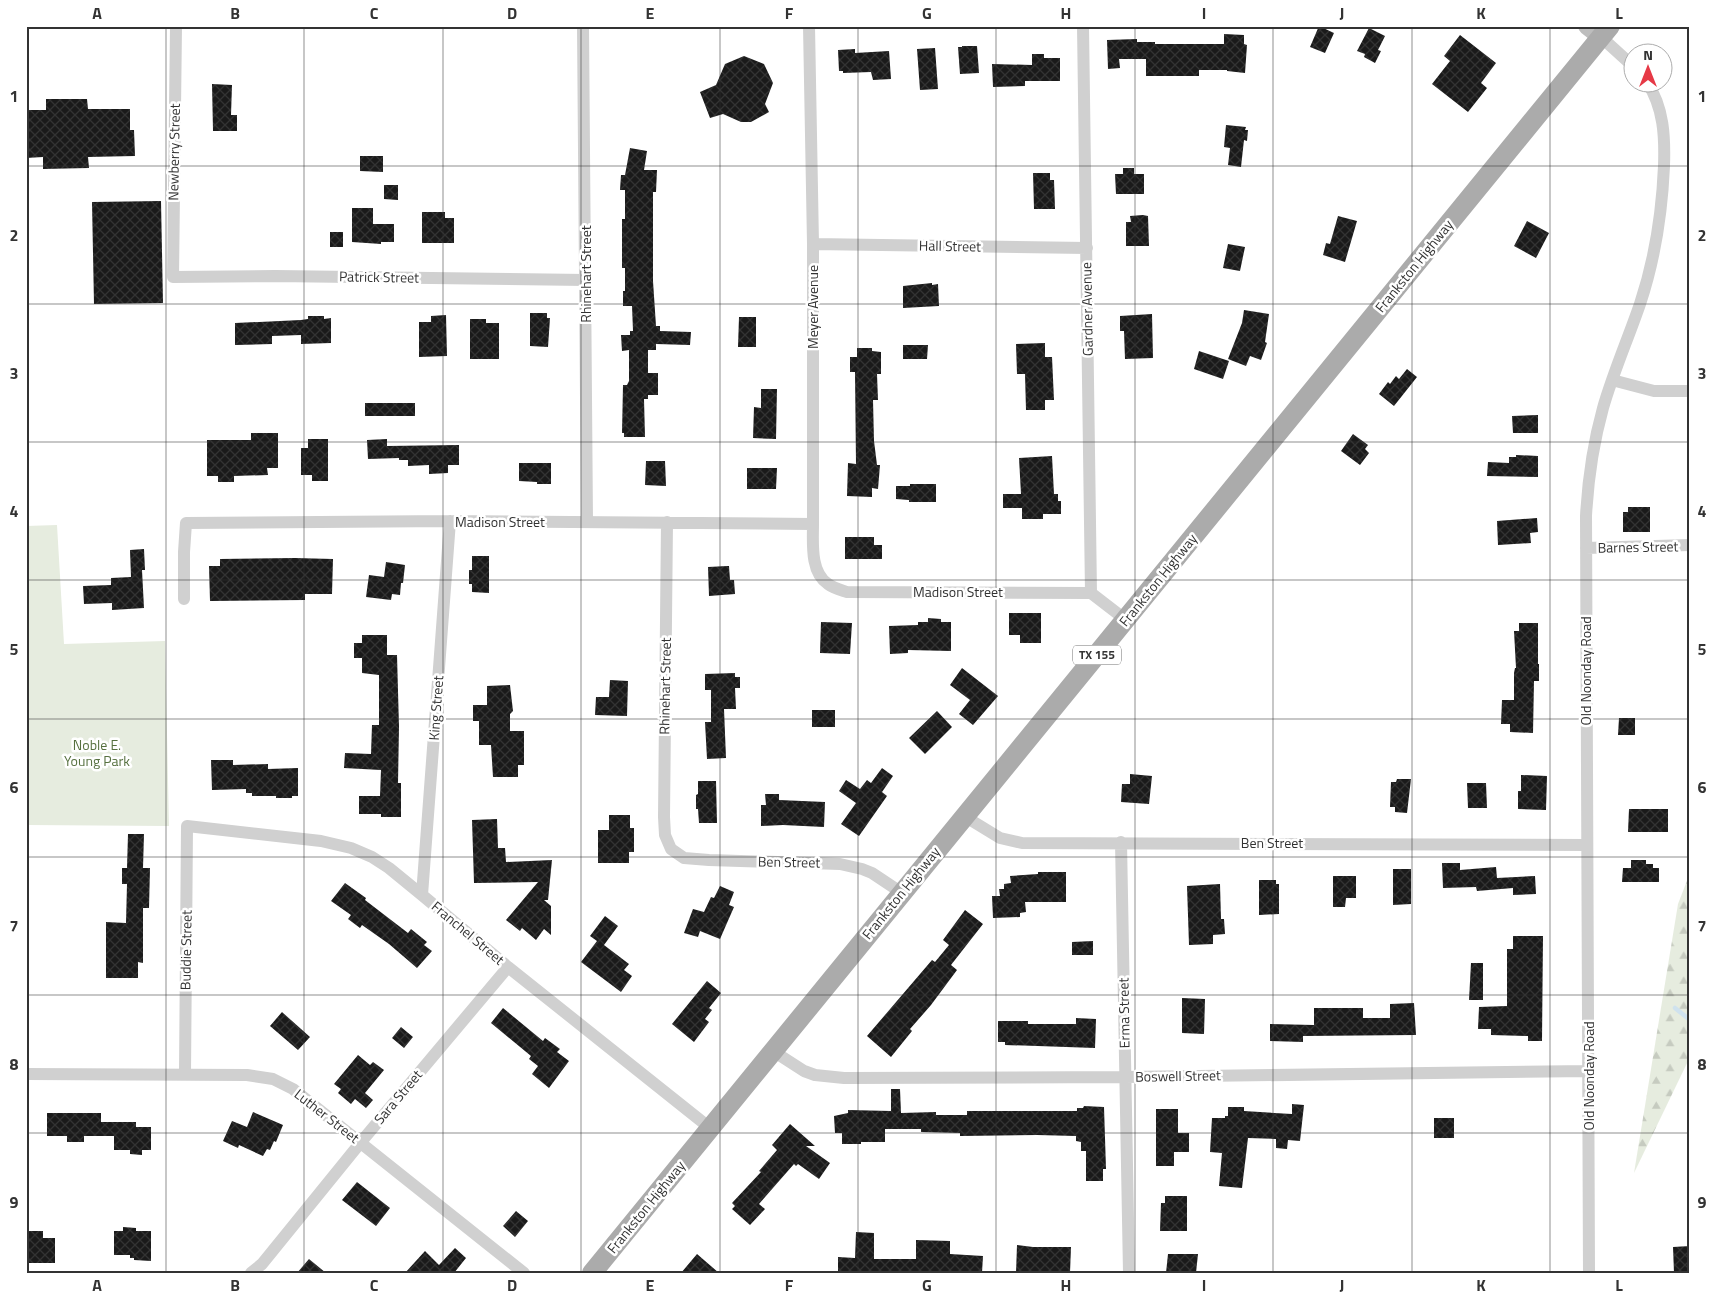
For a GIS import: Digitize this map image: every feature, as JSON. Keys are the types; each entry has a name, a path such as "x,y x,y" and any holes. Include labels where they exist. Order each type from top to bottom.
{"main road":[{"name":"Frankston Highway","path":"592,1273 1126,620 1599,30"}],"street":[{"name":"Newberry Street","path":"173,277 176,26"},
{"name":"Rhinehart Street","path":"583,26 587,522"},
{"name":"Meyer Avenue","path":"809,26 813,244 813,524 814,555 817,570 827,584"},
{"name":"Gardner Avenue","path":"1083,26 1091,593"},
{"path":"1599,30 1624,56"},
{"name":"Old Noonday Road","path":"1589,1273 1586,548 1589,472 1600,420 1612,380 1652,265 1660,217 1664,137 1660,107 1654,92"},
{"name":"Hall Street","path":"813,244 1087,248"},
{"name":"Patrick Street","path":"173,277 275,276 586,280"},
{"path":"1612,380 1654,392 1690,392"},
{"name":"Madison Street","path":"184,600 186,523 450,521 813,524"},
{"name":"King Street","path":"422,895 450,521"},
{"name":"Rhinehart Street","path":"668,522 664,817 665,835 671,849"},
{"name":"Barnes Street","path":"1586,548 1690,546"},
{"name":"Madison Street","path":"827,584 847,592 1091,593"},
{"path":"1091,593 1126,620"},
{"name":"Ben Street","path":"964,816 991,834 1010,841 1022,842 1586,845"},
{"name":"Franchel Street","path":"187,826 321,840 351,848 372,857 422,895 508,967 710,1128"},
{"name":"Buddie Street","path":"185,1074 187,826"},
{"name":"Erma Street","path":"1121,842 1129,1273"},
{"name":"Ben Street","path":"671,849 684,858 840,864 872,873 902,893"},
{"name":"Sara Street","path":"251,1273 262,1264 361,1142 508,967"},
{"name":"Boswell Street","path":"773,1051 804,1071 825,1077 1125,1077 1589,1071"},
{"name":"Luther Street","path":"26,1074 247,1075 272,1079 293,1089 524,1273"}],"green space":[{"name":"Noble E. Young Park","path":"57,525 64,644 165,641 169,826 27,825 28,985 26,985 26,526"},
{"path":"1690,873 1690,1057 1634,1173 1678,904"}],"building":[{"path":"1319,26 1334,33 1325,53 1310,47"},
{"path":"1369,28 1385,36 1378,50 1381,51 1375,63 1364,57 1365,54 1357,51"},
{"path":"1224,34 1244,35 1244,44 1247,45 1245,73 1227,70 1199,70 1199,76 1146,76 1146,59 1119,59 1120,68 1108,69 1107,40 1137,39 1137,42 1155,42 1155,44 1224,44"},
{"path":"1460,35 1496,63 1481,83 1487,88 1468,112 1432,84 1450,61 1444,56"},
{"path":"977,46 979,73 960,74 958,47"},
{"path":"935,48 938,89 920,90 917,49"},
{"path":"855,49 855,53 889,51 891,79 873,80 871,72 843,73 843,71 839,71 838,50"},
{"path":"1032,54 1044,54 1044,58 1060,58 1060,81 1025,81 1025,86 993,87 992,64 1032,65"},
{"path":"744,56 764,64 773,83 765,104 769,112 751,122 741,122 723,114 710,118 700,92 716,85 725,64"},
{"path":"212,84 232,85 231,115 237,115 237,131 213,131"},
{"path":"46,99 87,99 88,109 130,109 130,130 134,130 135,156 88,157 89,168 43,169 43,157 26,158 26,110 46,110"},
{"path":"1226,125 1246,127 1245,130 1248,130 1247,141 1244,140 1241,167 1228,165 1230,148 1224,147"},
{"path":"630,148 647,151 644,170 657,170 656,192 653,192 653,281 656,326 660,326 660,331 691,332 690,345 656,344 656,350 648,350 648,373 658,373 658,395 648,395 648,399 644,399 645,437 624,437 624,433 622,433 623,385 627,385 629,381 629,350 622,351 621,335 630,335 630,331 633,331 632,306 623,306 625,268 622,268 622,219 625,219 625,190 620,190 621,175 625,175"},
{"path":"360,156 383,156 383,172 360,171"},
{"path":"1123,168 1134,168 1134,174 1144,174 1144,194 1116,194 1115,174 1123,174"},
{"path":"1033,173 1050,173 1050,180 1054,180 1055,209 1034,209"},
{"path":"384,185 398,185 398,200 384,199"},
{"path":"161,201 163,303 94,304 92,202"},
{"path":"352,208 373,208 373,224 394,224 394,242 381,242 381,244 352,242"},
{"path":"422,212 445,212 445,218 454,218 454,243 422,243"},
{"path":"1130,216 1148,216 1149,246 1126,246 1126,222 1131,222"},
{"path":"1338,216 1357,221 1345,262 1323,255 1326,243 1330,244"},
{"path":"1527,221 1549,233 1536,258 1514,246"},
{"path":"330,232 343,232 343,247 330,247"},
{"path":"1228,244 1245,247 1240,271 1223,268"},
{"path":"932,283 932,285 938,284 939,306 903,308 903,286"},
{"path":"1244,310 1269,314 1265,342 1267,343 1261,360 1250,356 1246,366 1228,359 1242,323"},
{"path":"530,313 547,313 547,318 550,318 548,347 530,346"},
{"path":"1152,314 1153,358 1125,359 1124,331 1120,331 1120,316"},
{"path":"446,315 447,356 419,357 419,322 431,322 431,316"},
{"path":"308,316 324,316 324,319 331,318 331,343 301,344 301,335 272,336 272,344 235,345 235,323 301,320 308,319"},
{"path":"739,317 756,317 756,347 738,347"},
{"path":"470,319 486,319 486,323 499,323 499,359 470,359"},
{"path":"1045,343 1045,357 1052,357 1054,400 1045,400 1045,410 1026,410 1025,374 1017,374 1016,344"},
{"path":"903,345 928,345 927,359 903,359"},
{"path":"857,348 872,348 872,351 881,352 881,374 877,374 878,400 873,400 874,441 877,465 880,465 878,489 872,488 872,497 847,496 848,463 856,464 855,372 850,372 850,357 857,357"},
{"path":"1199,351 1229,361 1223,379 1194,369"},
{"path":"1407,369 1417,377 1394,406 1379,394 1388,382 1390,384 1396,376 1399,379"},
{"path":"761,389 777,389 776,439 753,438 754,407 761,408"},
{"path":"365,403 415,403 415,416 365,416"},
{"path":"1538,415 1538,433 1513,433 1512,416"},
{"path":"251,433 278,433 278,468 267,468 268,475 234,476 234,482 218,482 218,476 207,476 207,440 251,440"},
{"path":"1353,434 1368,445 1365,449 1369,453 1360,465 1341,451"},
{"path":"308,439 328,439 328,481 312,481 312,475 301,475 301,448 308,448"},
{"path":"387,439 387,446 459,445 459,465 448,465 448,473 429,474 429,465 408,466 408,460 399,460 399,458 368,459 367,440"},
{"path":"1516,455 1538,456 1538,477 1487,476 1488,462 1509,463 1509,457 1516,457"},
{"path":"1052,456 1054,494 1058,494 1058,501 1061,501 1061,514 1043,514 1043,519 1022,519 1022,508 1003,508 1003,494 1021,494 1019,458"},
{"path":"646,461 665,461 666,486 645,485"},
{"path":"519,463 551,463 551,484 519,481"},
{"path":"747,468 777,468 776,489 747,489"},
{"path":"910,484 936,484 936,502 909,502 909,500 896,499 896,486 910,486"},
{"path":"1628,507 1650,507 1650,532 1623,532 1623,512 1628,512"},
{"path":"1537,518 1538,532 1530,533 1531,543 1498,545 1497,521"},
{"path":"845,537 874,537 874,545 882,545 882,559 845,559"},
{"path":"144,549 145,570 142,570 144,608 112,610 112,603 84,604 83,586 111,585 111,578 131,577 130,550"},
{"path":"472,556 489,556 489,593 472,592 472,584 469,584 469,570 472,570"},
{"path":"220,559 333,559 332,594 305,594 305,600 210,601 209,566 220,566"},
{"path":"386,562 405,565 400,595 392,594 391,600 366,597 369,575 384,577"},
{"path":"729,566 730,580 734,580 735,594 709,596 708,567"},
{"path":"1009,613 1041,613 1041,643 1020,643 1020,635 1009,635"},
{"path":"928,618 941,619 941,622 951,622 951,651 908,650 908,653 890,654 889,626 918,625 918,622 928,622"},
{"path":"821,622 852,623 850,654 820,653"},
{"path":"1519,623 1538,623 1539,681 1534,681 1533,733 1510,732 1510,724 1501,724 1502,700 1514,700 1514,673 1516,668 1514,631 1519,631"},
{"path":"362,635 387,635 387,655 397,655 398,783 401,783 401,817 381,817 381,814 359,814 359,796 380,796 381,770 344,768 345,753 371,754 372,725 379,725 379,675 362,673 362,658 354,658 354,643 362,643"},
{"path":"962,668 998,696 973,725 959,714 970,700 950,685"},
{"path":"735,673 735,677 740,677 740,688 735,688 736,709 724,709 726,758 707,759 705,722 711,722 711,690 705,690 705,674"},
{"path":"610,680 628,681 627,716 595,715 596,697 609,697"},
{"path":"510,685 513,711 510,714 510,731 524,731 524,765 518,765 518,777 493,777 491,745 479,745 479,721 473,721 473,705 487,705 487,686"},
{"path":"812,710 835,710 835,727 812,727"},
{"path":"937,711 952,727 925,754 909,738"},
{"path":"1619,718 1635,718 1635,735 1618,735"},
{"path":"211,760 233,760 233,765 268,764 268,769 298,768 298,796 276,798 276,796 252,796 252,793 246,793 246,789 212,790"},
{"path":"882,768 893,776 882,792 887,796 859,836 841,824 856,803 839,791 846,780 860,789 867,780 871,783"},
{"path":"1130,774 1152,776 1149,804 1121,802 1122,784 1130,784"},
{"path":"1521,775 1547,776 1546,810 1518,809 1518,791 1521,791"},
{"path":"1397,779 1411,779 1407,813 1395,812 1395,807 1390,807 1391,782 1396,782"},
{"path":"698,781 716,781 717,823 699,823 698,809 696,809"},
{"path":"1467,783 1486,783 1487,808 1468,808"},
{"path":"765,794 779,794 779,800 825,802 824,827 761,826 761,805 766,805"},
{"path":"1629,809 1668,809 1668,832 1628,832"},
{"path":"609,815 630,815 630,828 634,828 634,852 629,852 629,863 598,863 598,830 609,830"},
{"path":"497,819 498,848 505,848 506,862 552,860 548,900 544,900 551,906 551,935 544,929 536,940 522,928 520,931 506,920 538,882 474,883 472,820"},
{"path":"128,834 144,834 143,868 150,868 149,908 143,908 143,963 138,962 138,978 106,978 106,922 126,923 127,884 122,884 122,868 127,868"},
{"path":"1631,860 1646,860 1646,864 1653,864 1653,868 1659,868 1659,882 1622,882 1623,868 1631,868"},
{"path":"1442,863 1460,863 1460,870 1496,867 1497,878 1535,876 1536,894 1513,895 1513,888 1477,891 1476,887 1443,888"},
{"path":"1393,869 1411,869 1411,904 1393,905"},
{"path":"1038,872 1066,872 1066,902 1025,902 1026,912 1020,913 1020,917 993,918 992,896 1000,896 999,889 1004,889 1004,884 1011,883 1010,876 1038,874"},
{"path":"1333,876 1356,876 1356,898 1346,898 1345,907 1333,907"},
{"path":"1259,880 1276,880 1276,884 1279,884 1279,914 1259,915"},
{"path":"345,883 408,933 411,929 427,942 424,945 432,951 417,968 389,944 362,925 360,928 348,919 351,915 331,901"},
{"path":"1220,884 1221,919 1224,919 1225,934 1213,935 1213,944 1189,945 1187,886"},
{"path":"720,886 734,892 729,905 734,907 720,939 700,931 698,937 684,933 693,909 704,912 711,897 714,898"},
{"path":"965,910 983,924 951,965 957,970 910,1029 912,1031 891,1057 867,1036 932,960 935,962 949,945 943,940"},
{"path":"605,916 618,926 604,945 629,964 624,970 632,976 621,992 581,962 597,941 590,936"},
{"path":"1513,936 1543,936 1542,1041 1528,1041 1528,1036 1491,1035 1491,1029 1478,1029 1479,1007 1507,1006 1507,949 1513,949"},
{"path":"1093,941 1093,955 1072,955 1072,942"},
{"path":"1471,963 1483,963 1483,1000 1469,1000"},
{"path":"707,981 721,993 709,1008 712,1010 705,1019 709,1022 694,1042 672,1024"},
{"path":"1182,998 1205,999 1204,1034 1182,1033"},
{"path":"1414,1003 1416,1035 1303,1036 1303,1042 1270,1041 1270,1024 1314,1025 1314,1008 1363,1008 1363,1018 1390,1018 1390,1004"},
{"path":"503,1008 543,1041 545,1038 560,1049 557,1052 569,1061 549,1088 532,1074 538,1066 529,1059 531,1056 491,1023"},
{"path":"282,1012 310,1037 298,1050 270,1026"},
{"path":"1076,1018 1096,1019 1095,1048 1005,1045 1005,1042 998,1042 998,1021 1028,1021 1028,1024 1076,1024"},
{"path":"401,1027 413,1037 404,1048 392,1038"},
{"path":"358,1055 370,1065 373,1062 384,1070 365,1093 373,1100 366,1108 355,1099 351,1104 338,1093 341,1089 334,1084"},
{"path":"891,1089 900,1089 901,1113 936,1112 936,1115 967,1115 967,1111 1077,1111 1077,1108 1083,1108 1084,1106 1104,1107 1106,1169 1103,1169 1103,1181 1086,1181 1086,1151 1081,1151 1081,1142 1076,1141 1076,1136 960,1136 960,1133 921,1132 921,1129 885,1129 885,1142 842,1144 842,1133 835,1133 834,1116 848,1113 848,1110 891,1111"},
{"path":"1292,1104 1304,1105 1300,1141 1288,1140 1287,1149 1276,1148 1276,1139 1248,1138 1242,1188 1219,1186 1222,1153 1210,1152 1212,1118 1225,1118 1225,1116 1228,1116 1228,1107 1244,1107 1244,1111 1292,1114"},
{"path":"1156,1109 1178,1109 1178,1133 1189,1133 1189,1152 1174,1152 1174,1166 1156,1166"},
{"path":"253,1112 283,1125 276,1142 274,1141 270,1150 267,1149 263,1156 239,1145 238,1148 223,1141 232,1121 247,1127"},
{"path":"47,1113 101,1113 101,1122 136,1122 136,1127 151,1127 151,1150 142,1150 142,1155 130,1154 130,1150 114,1150 114,1136 84,1136 84,1142 67,1142 67,1136 47,1136"},
{"path":"1434,1118 1454,1118 1454,1138 1434,1138"},
{"path":"790,1124 815,1146 806,1146 830,1163 819,1179 798,1164 796,1166 794,1164 759,1204 765,1209 750,1225 732,1209 735,1206 732,1203 761,1172 759,1171 777,1150 772,1145"},
{"path":"357,1182 390,1208 376,1226 342,1200"},
{"path":"1165,1196 1187,1196 1187,1231 1160,1231 1161,1203 1165,1203"},
{"path":"516,1211 528,1221 515,1237 503,1226"},
{"path":"123,1227 136,1228 136,1231 151,1231 151,1261 134,1260 134,1258 130,1258 130,1255 114,1255 114,1231 123,1231"},
{"path":"26,1231 43,1231 43,1238 55,1238 55,1263 26,1263"},
{"path":"856,1232 874,1233 874,1259 916,1259 916,1240 950,1241 950,1254 983,1256 982,1273 838,1273 838,1257 855,1258"},
{"path":"1017,1245 1071,1247 1070,1273 1016,1273"},
{"path":"1690,1246 1690,1273 1674,1273 1673,1247"},
{"path":"455,1248 466,1258 454,1273 405,1273 425,1251 439,1265"},
{"path":"697,1254 719,1273 681,1273"},
{"path":"1168,1254 1198,1254 1196,1273 1166,1273"},
{"path":"309,1259 326,1273 297,1273"}],"waterway":[{"path":"1675,1008 1690,1020"}]}
